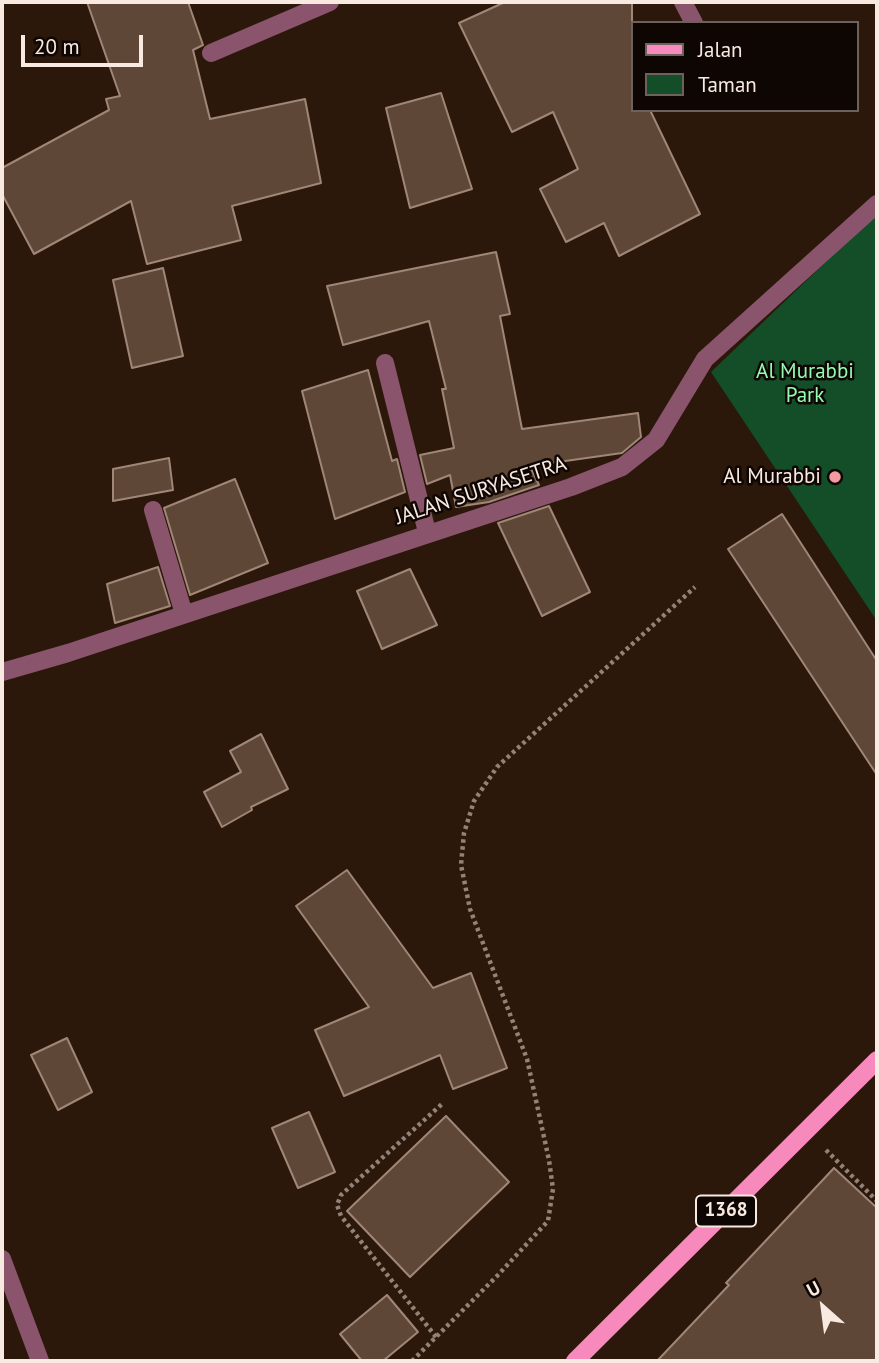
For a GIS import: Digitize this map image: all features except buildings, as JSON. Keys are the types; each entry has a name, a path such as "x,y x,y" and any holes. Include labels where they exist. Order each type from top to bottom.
{"main road":[{"name":"1368","path":"575,1361 877,1060"}],"street":[{"path":"211,53 330,2"},
{"path":"683,2 693,21"},
{"name":"JALAN SURYASETRA","path":"2,672 572,487 622,467 656,440 705,359 877,204"},
{"path":"385,363 428,532"},
{"path":"153,510 184,614"},
{"path":"2,1259 40,1361"}],"path":[{"path":"412,1361 498,1275 548,1220 553,1189 527,1059 467,898 461,865 464,833 474,801 497,767 695,587"},
{"path":"436,1337 341,1216 337,1205 341,1195 442,1104"},
{"path":"806,1131 877,1201"}],"green space":[{"name":"Al Murabbi Park","path":"877,213 877,621 711,372"}],"place":[{"name":"Al Murabbi","path":"835,477"}]}
